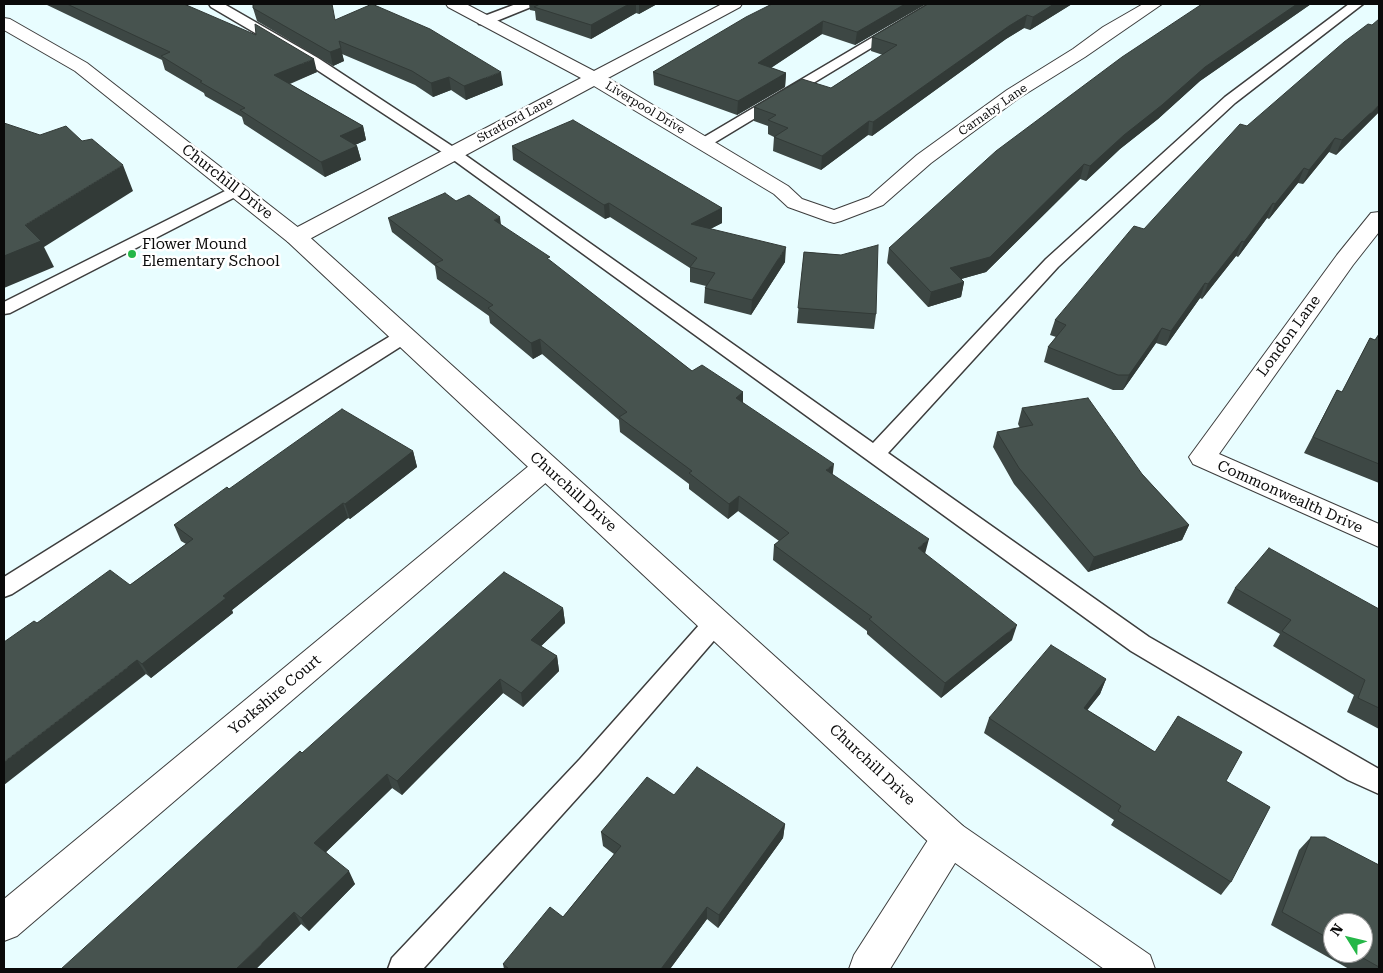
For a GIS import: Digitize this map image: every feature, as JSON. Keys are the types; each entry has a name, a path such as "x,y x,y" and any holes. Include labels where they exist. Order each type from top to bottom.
{"street":[{"name":"Liverpool Drive","path":"454,4 594,78 781,190 795,203 834,217"},
{"name":"Stratford Lane","path":"296,237 734,4"},
{"name":"Carnaby Lane","path":"834,217 876,201 924,159 1013,94 1154,4"},
{"name":"Churchill Drive","path":"4,23 81,67 296,237 950,838 1136,969"},
{"name":"London Lane","path":"1202,457 1345,260 1379,218"},
{"name":"Commonwealth Drive","path":"1202,457 1379,536"},
{"name":"Yorkshire Court","path":"4,923 546,467"},
{"path":"868,969 950,838"}],"lane":[{"path":"214,4 313,61 453,153 1140,644 1357,772 1379,782"},
{"path":"484,21 528,4"},
{"path":"704,143 938,4"},
{"path":"875,454 1052,263 1230,100 1357,4"},
{"path":"4,309 237,190"},
{"path":"4,588 353,366 404,336"},
{"path":"403,969 589,768 716,622"}],"building":[{"path":"67,4 184,4 256,35 255,24 314,59 274,75 363,126 340,136 357,146 321,162 240,110 245,108 200,82 202,81 161,56 170,52"},
{"path":"253,4 332,4 335,20 372,4 430,29 501,72 464,86 449,77 431,83 412,71 339,41 341,48 330,52 253,8"},
{"path":"540,4 629,4 591,25 534,7"},
{"path":"772,4 905,4 857,32 823,21 758,63 786,73 738,101 653,72 746,17"},
{"path":"928,4 1054,4 1033,17 1027,15 1009,26 873,122 869,121 822,156 774,137 788,128 768,120 776,115 754,107 802,79 831,88 897,45 872,37"},
{"path":"1202,4 1297,4 1205,67 1090,166 1084,164 990,257 950,268 964,282 931,292 889,248 996,151 1122,57"},
{"path":"1379,19 1379,105 1342,140 1335,138 1309,170 1304,168 1275,204 1273,203 1244,242 1242,241 1208,284 1205,283 1171,331 1162,328 1129,375 1118,375 1048,347 1066,325 1055,320 1134,226 1144,229 1240,124 1247,126 1344,42 1368,24 1372,25"},
{"path":"573,120 722,208 691,224 786,247 752,300 705,288 715,273 690,267 697,258 609,203 604,205 512,146"},
{"path":"4,123 40,135 66,126 82,141 92,139 123,165 25,225 41,241 4,256"},
{"path":"445,193 456,201 469,195 500,217 494,220 550,257 547,258 692,371 702,365 743,392 736,398 834,464 826,470 929,539 918,548 1017,625 945,683 869,619 872,617 774,545 789,533 739,496 729,504 689,473 692,471 619,417 627,412 540,339 531,343 488,308 493,305 434,264 443,260 388,218"},
{"path":"878,245 876,314 798,308 804,252 841,255"},
{"path":"1379,334 1379,464 1313,437 1337,390 1342,392 1370,338 1375,340"},
{"path":"1088,398 1142,474 1189,525 1094,557 1019,468 997,432 1033,425 1022,408"},
{"path":"342,409 413,451 223,596 226,598 142,664 137,660 4,762 4,642 34,621 37,623 110,570 130,585 193,539 174,525 227,487 229,489"},
{"path":"1269,548 1379,609 1379,708 1358,698 1365,680 1282,631 1291,620 1235,588"},
{"path":"504,572 563,608 531,640 557,656 521,693 500,679 397,781 387,774 314,843 349,871 301,918 294,912 236,969 61,969 300,751 302,753"},
{"path":"1051,645 1106,679 1084,708 1155,752 1178,716 1242,752 1226,781 1270,807 1231,882 1118,811 1121,806 989,718"},
{"path":"697,767 785,824 719,915 707,907 661,969 509,969 503,964 550,907 563,917 621,846 601,832 647,777 674,795"},
{"path":"1311,837 1325,837 1379,865 1379,967 1372,963 1373,913 1323,913 1323,935 1282,912"}],"place":[{"name":"Flower Mound Elementary School","path":"132,254"}]}
